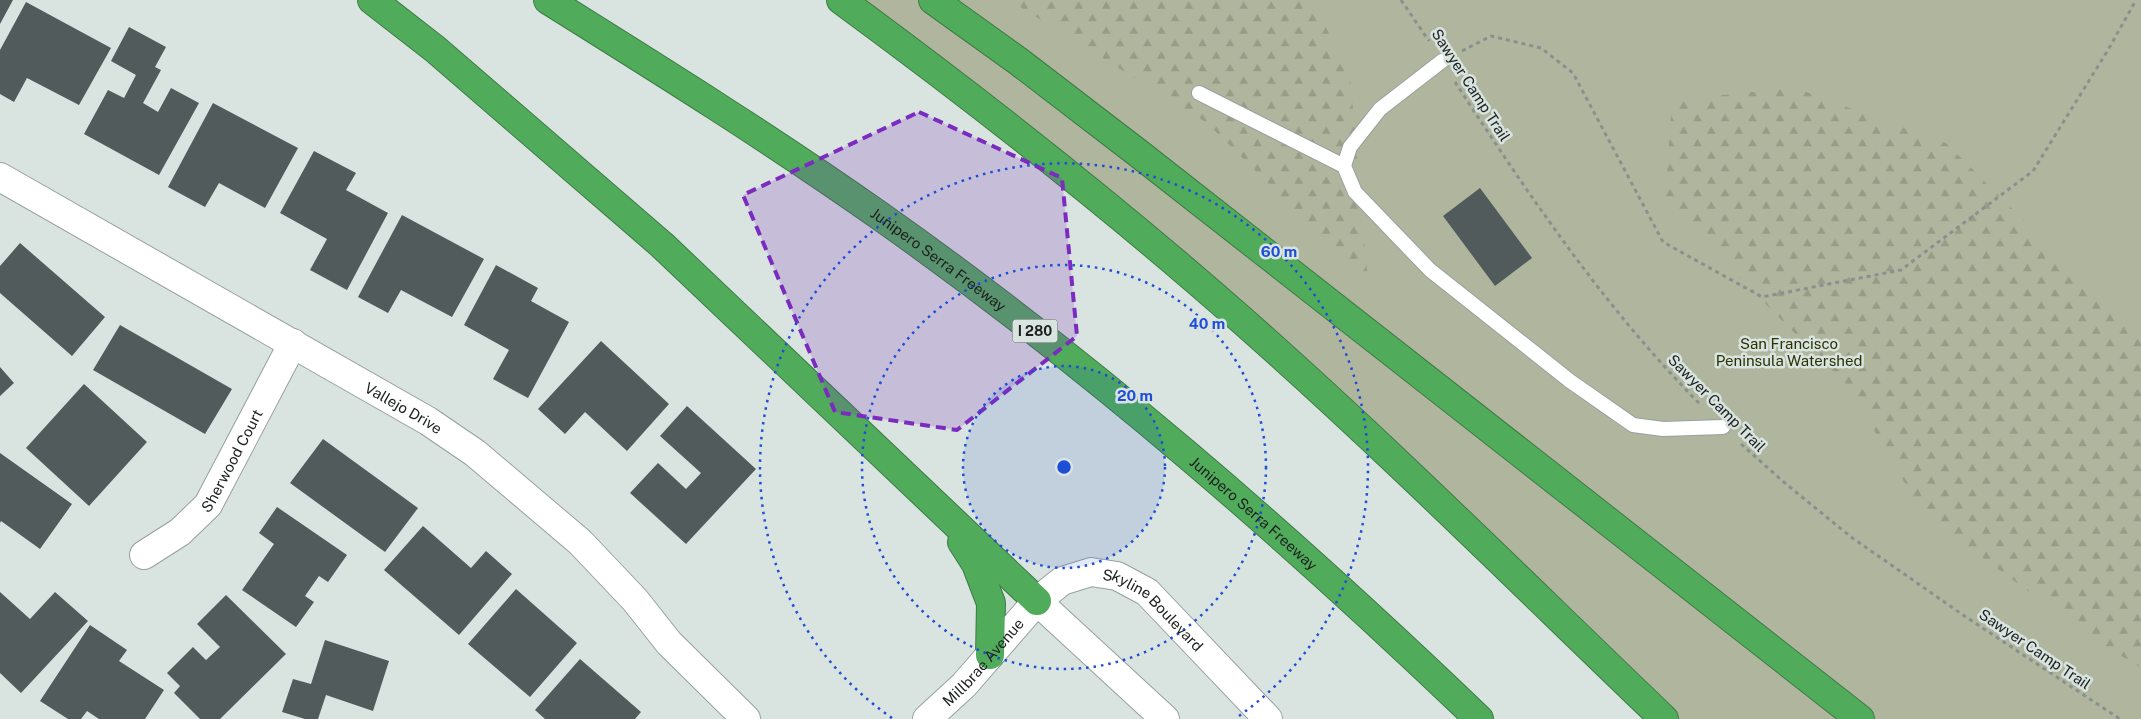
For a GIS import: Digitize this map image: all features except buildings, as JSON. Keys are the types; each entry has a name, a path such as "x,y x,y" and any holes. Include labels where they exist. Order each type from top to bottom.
{"highway":[{"path":"372,0 435,49 662,245 1037,601"},
{"name":"Junipero Serra Freeway","path":"548,0 757,133 873,211 1060,350 1265,520 1340,588 1478,719"},
{"path":"841,0 1069,174 1245,323 1375,442 1664,719"},
{"path":"933,0 1130,147 1860,719"},
{"path":"937,505 976,564 991,602 990,655"}],"street":[{"name":"Vallejo Drive","path":"0,177 428,421 475,453 580,542 635,600 669,643 746,719"},
{"name":"Sherwood Court","path":"144,555 180,532 208,506 293,343"},
{"name":"Skyline Boulevard","path":"1037,601 1062,581 1091,572 1116,576 1147,592 1268,719"},
{"name":"Millbrae Avenue","path":"927,719 964,685 1037,601"},
{"path":"1037,601 1165,719"}],"lane":[{"path":"1344,166 1350,148 1380,109 1442,61"},
{"path":"1199,93 1344,166 1355,192 1430,270 1570,381 1633,425 1663,429 1723,427"}],"path":[{"name":"Sawyer Camp Trail","path":"1401,0 1519,179 1599,288 1663,367 1723,427 1786,484 1852,537 1963,615 2120,719"},
{"path":"1442,61 1491,36 1541,48 1573,73 1663,242 1762,297 1901,270 2033,171 2108,50 2136,0"}],"highlighted area":[{"path":"919,112 1062,178 1077,336 957,430 835,412 743,195"}],"green space":[{"name":"San Francisco Peninsula Watershed","path":"841,0 2141,0 2141,719 1664,719 1409,474"},
{"path":"1009,0 1312,0 1350,75 1368,282 1207,123"},
{"path":"1795,88 1946,143 2141,337 2141,668 2092,638 1923,514 1848,386 1665,204 1672,100"}]}
